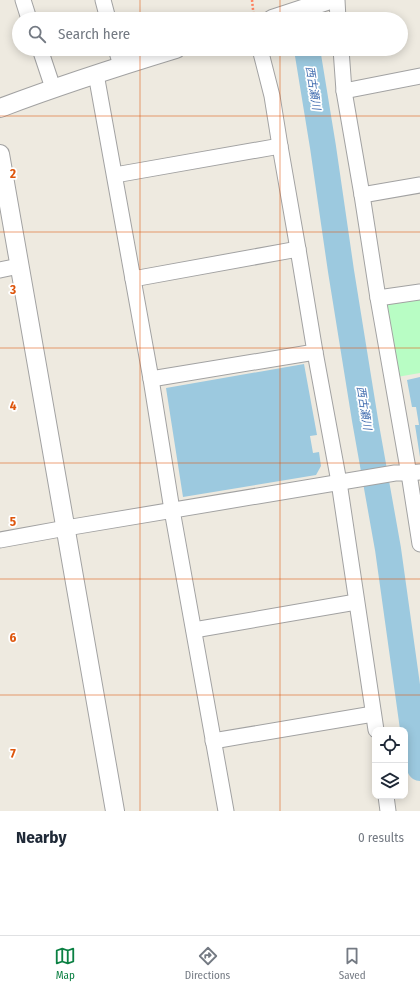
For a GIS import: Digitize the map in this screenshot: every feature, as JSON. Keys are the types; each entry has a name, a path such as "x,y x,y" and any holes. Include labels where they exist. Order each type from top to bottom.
{"street":[{"path":"23,0 27,12"},
{"path":"103,0 106,12"},
{"path":"293,12 329,1 334,12"},
{"path":"42,56 53,88"},
{"path":"262,56 272,96 315,352 339,482 375,727"},
{"path":"342,56 344,91 420,544"},
{"path":"0,108 96,74 119,57"},
{"path":"96,74 226,811"},
{"path":"344,91 420,76"},
{"path":"115,176 280,146"},
{"path":"0,154 115,811"},
{"path":"362,195 420,185"},
{"path":"133,279 298,249"},
{"path":"0,270 19,266"},
{"path":"378,298 420,292"},
{"path":"151,379 315,352"},
{"path":"0,540 339,482 408,473"},
{"path":"194,630 356,602"},
{"path":"213,741 373,714"},
{"path":"386,799 388,811"}],"path":[{"path":"252,0 253,12"}],"green space":[{"path":"420,296 420,373 397,377 383,302"}],"water":[{"path":"304,364 317,435 310,436 313,453 319,452 321,466 316,475 183,497 166,388"},
{"path":"420,377 420,457 415,425 419,425 416,407 412,407 407,380"}],"waterway":[{"name":"西古瀬川","path":"308,56 365,420 388,549 416,750 420,768"}]}
